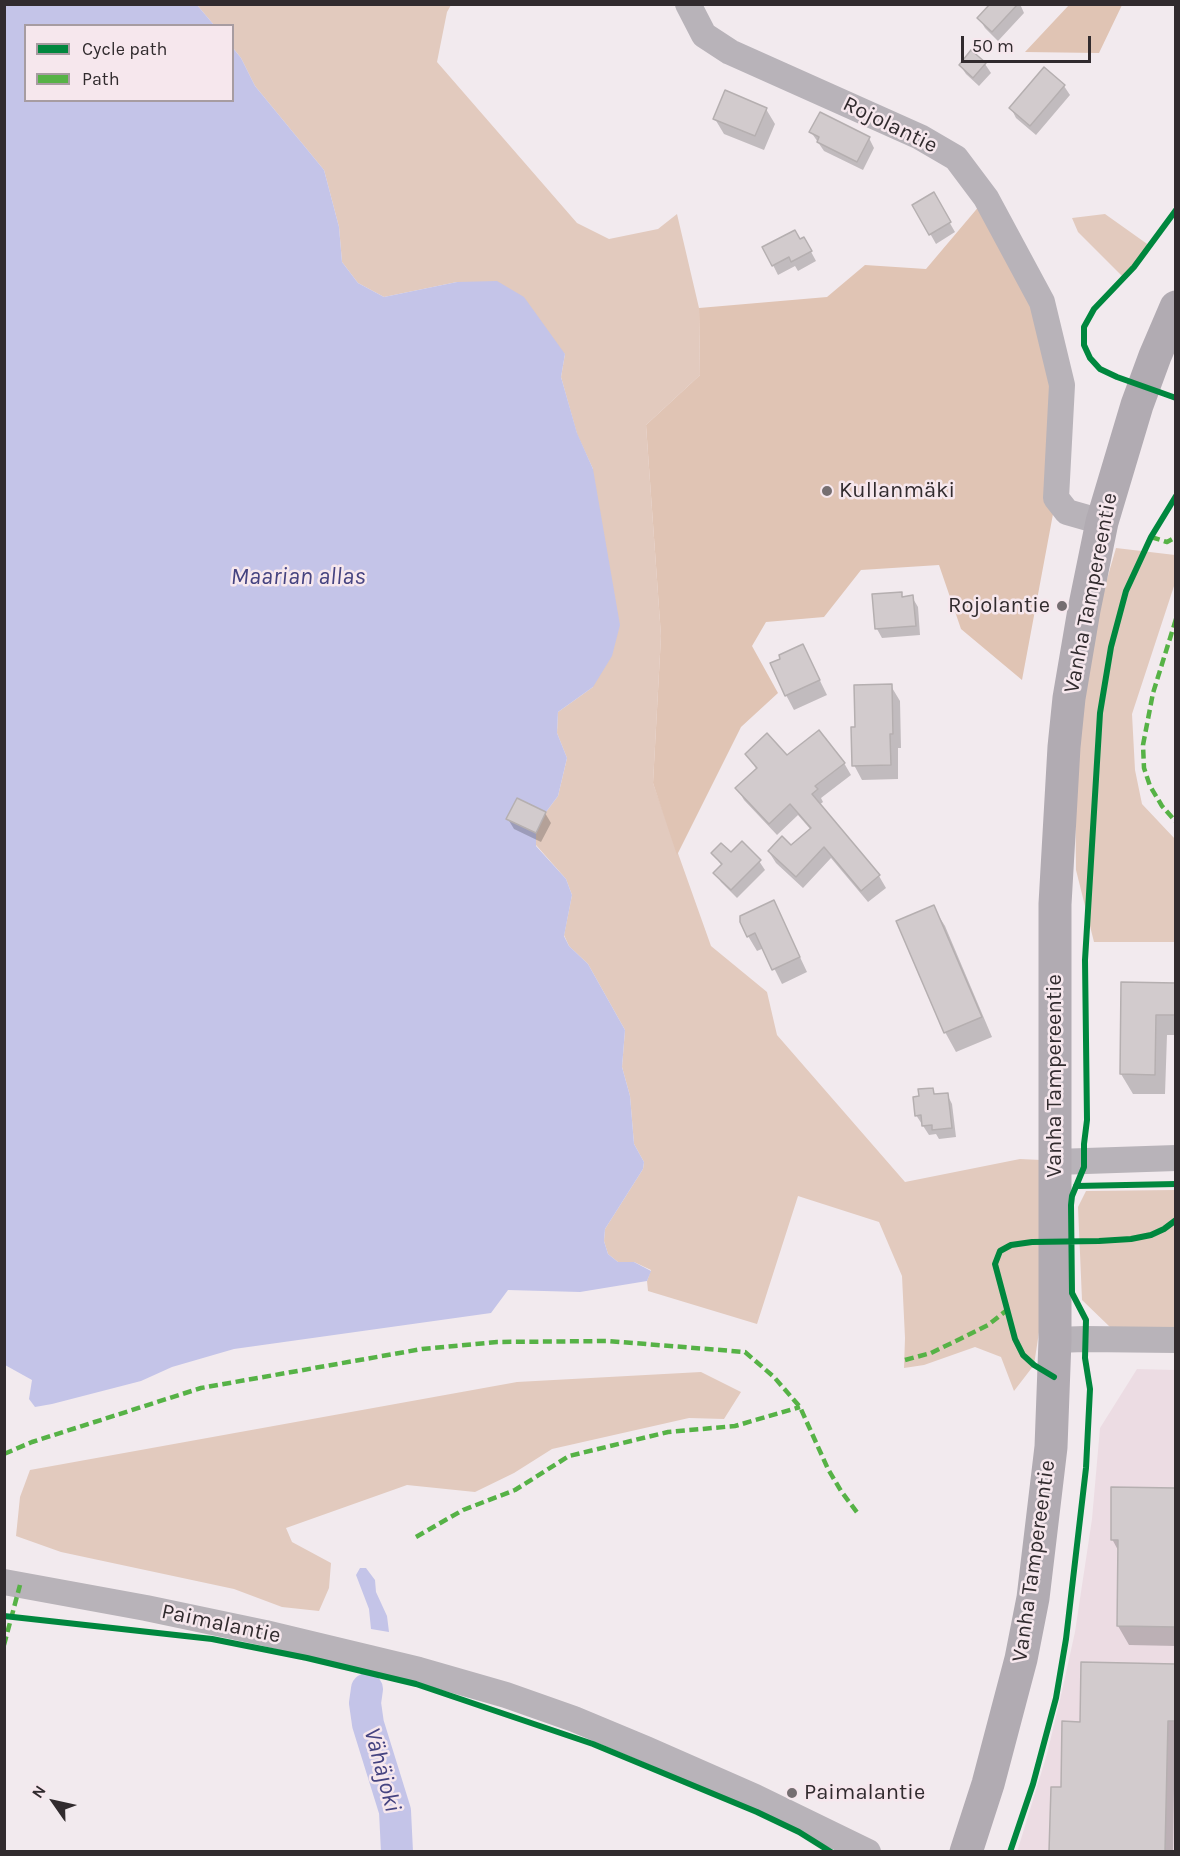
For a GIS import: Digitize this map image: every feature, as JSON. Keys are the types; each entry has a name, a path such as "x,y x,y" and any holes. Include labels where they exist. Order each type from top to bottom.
{"main road":[{"name":"Vanha Tampereentie","path":"966,1851 988,1784 1019,1668 1033,1598 1051,1447 1055,1340 1055,904 1069,698 1102,522 1137,405 1176,308"}],"street":[{"name":"Rojolantie","path":"688,4 704,34 730,52 920,137 956,159 986,198 1042,302 1062,385 1056,498 1067,512 1102,522"},
{"path":"1056,1162 1176,1158"},
{"path":"1055,1340 1176,1340"},
{"name":"Paimalantie","path":"4,1582 146,1608 288,1638 419,1670 506,1695 574,1719 657,1754 755,1797 867,1851"}],"shaded area":[{"path":"197,5 451,5 447,12 437,62 577,223 609,239 658,229 677,214 699,308 700,375 646,425 661,636 653,783 711,946 767,992 777,1035 905,1182 1020,1159 1041,1160 1039,1332 1034,1365 1014,1391 1001,1357 975,1347 924,1365 904,1368 902,1276 879,1222 798,1196 757,1324 648,1291 647,1281 651,1270 634,1262 618,1262 608,1254 604,1241 605,1229 643,1169 644,1162 634,1144 630,1096 622,1067 625,1030 588,964 569,946 564,935 572,895 566,879 536,845 534,837 546,812 558,796 567,758 557,733 558,712 593,687 593,469 577,434 561,377 565,354 457,282 384,297 358,283 342,262 339,227 324,170 255,86 234,49 234,24 213,24"},
{"path":"1069,5 1122,5 1099,53 1025,52"},
{"path":"986,198 1042,302 1062,385 1056,498 1022,680 961,629 939,565 861,570 824,617 766,622 752,646 778,693 741,727 677,855 653,783 661,636 646,425 700,375 699,308 827,297 865,265 926,269"},
{"path":"1105,214 1150,246 1124,278 1078,232 1072,218"},
{"path":"1116,548 1175,555 1175,583 1132,714 1135,770 1142,804 1175,839 1175,942 1094,942 1076,870 1075,773 1094,624"},
{"path":"1175,1190 1175,1327 1110,1327 1082,1300 1078,1207 1086,1191"},
{"path":"1137,1369 1175,1370 1175,1851 1017,1852 1047,1754 1075,1632 1092,1519 1100,1428"},
{"path":"701,1372 741,1392 724,1419 689,1418 552,1449 514,1473 475,1492 407,1485 286,1528 292,1542 331,1563 329,1588 319,1611 282,1607 234,1589 61,1552 16,1536 20,1497 30,1470 517,1382"}],"water":[{"name":"Maarian allas","path":"5,5 197,5 213,24 24,24 24,102 234,102 234,49 255,86 324,170 339,227 342,262 358,283 384,297 457,282 497,281 524,297 565,354 561,377 577,433 593,469 620,625 612,656 593,687 558,712 557,733 567,758 558,796 546,812 517,798 507,819 536,833 536,846 566,879 572,895 564,936 569,946 588,964 625,1030 622,1067 630,1096 634,1144 644,1162 643,1169 605,1229 604,1241 608,1254 618,1262 634,1262 651,1271 647,1281 580,1292 508,1290 491,1313 234,1349 172,1367 141,1381 35,1407 29,1399 32,1380 5,1365"},
{"path":"360,1568 366,1568 375,1580 376,1592 387,1616 389,1632 371,1629 369,1609 356,1575"}],"building":[{"path":"990,4 1018,4 992,32 977,18"},
{"path":"971,50 986,63 973,78 959,65"},
{"path":"1044,67 1065,85 1030,126 1009,108"},
{"path":"725,90 767,108 755,136 713,119"},
{"path":"820,112 870,137 857,162 817,142 819,137 809,132"},
{"path":"934,192 951,222 929,235 912,205"},
{"path":"795,230 800,239 804,237 812,251 791,262 789,257 772,266 762,247"},
{"path":"902,592 902,597 913,595 916,626 875,629 872,594"},
{"path":"803,644 820,680 785,696 770,663 780,659 779,655"},
{"path":"892,684 891,765 852,766 851,727 855,727 854,685"},
{"path":"819,730 845,763 815,786 818,789 812,794 880,875 861,891 824,847 796,877 768,851 782,836 791,845 811,828 790,804 769,824 735,788 757,768 745,754 767,733 787,755"},
{"path":"517,798 546,812 536,833 506,819"},
{"path":"742,841 761,860 731,890 713,873 722,864 711,853 721,843 731,852"},
{"path":"774,900 800,957 772,970 755,933 747,937 740,922 740,916"},
{"path":"934,905 982,1017 944,1033 896,921"},
{"path":"1121,982 1176,983 1176,1015 1156,1015 1155,1075 1120,1074"},
{"path":"933,1088 934,1094 948,1093 952,1128 932,1130 932,1125 922,1126 921,1115 915,1116 913,1097 919,1096 918,1089"},
{"path":"1111,1487 1176,1488 1176,1627 1117,1626 1118,1540 1111,1540"},
{"path":"1081,1662 1176,1664 1176,1721 1168,1721 1165,1851 1049,1851 1051,1787 1061,1787 1062,1721 1080,1722"}],"waterway":[{"name":"Vähäjoki","path":"367,1689 365,1703 368,1724 395,1811 397,1852"}],"marked path":[{"path":"1151,537 1167,542 1176,537"},
{"path":"1176,619 1153,693 1143,745 1144,768 1150,786 1162,806 1176,822"},
{"path":"905,1360 931,1353 960,1339 988,1325 1007,1310"},
{"path":"4,1454 32,1442 201,1388 422,1349 497,1342 608,1341 745,1352 774,1377 800,1407 828,1469 859,1515"},
{"path":"416,1537 463,1510 515,1490 569,1456 668,1432 735,1426 800,1407"},
{"path":"4,1645 20,1585"}],"cycle path":[{"path":"1176,210 1134,267 1094,309 1084,327 1084,345 1090,358 1100,369 1176,398"},
{"path":"1010,1852 1033,1784 1056,1698 1066,1639 1086,1468 1090,1389 1085,1358 1086,1320 1072,1293 1071,1205 1072,1196 1084,1167 1087,1120 1085,960 1100,713 1111,647 1126,591 1151,537 1176,496"},
{"path":"1076,1186 1176,1184"},
{"path":"1054,1377 1023,1355 1015,1339 995,1264 1000,1251 1011,1245 1032,1242 1131,1239 1151,1235 1176,1220"},
{"path":"4,1616 212,1639 307,1658 416,1684 593,1744 757,1812 799,1832 831,1852"}],"place":[{"name":"Kullanmäki","path":"827,491"},
{"name":"Rojolantie","path":"1062,606"},
{"name":"Paimalantie","path":"792,1793"}]}
